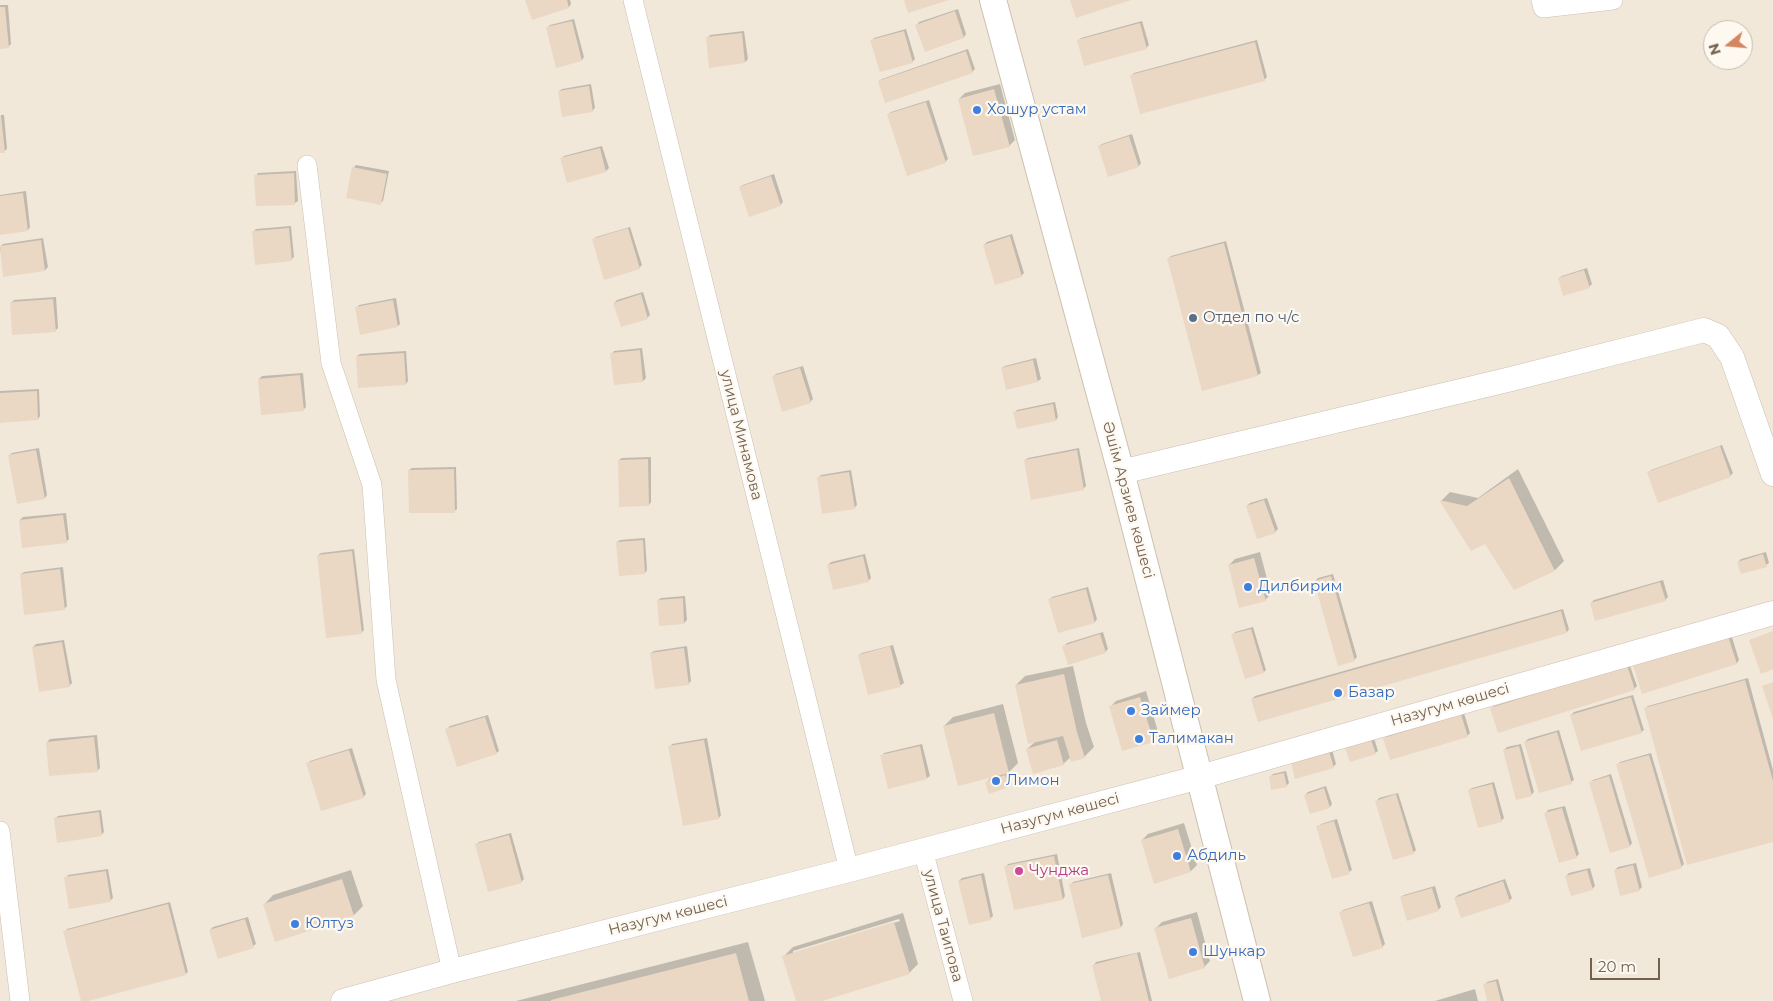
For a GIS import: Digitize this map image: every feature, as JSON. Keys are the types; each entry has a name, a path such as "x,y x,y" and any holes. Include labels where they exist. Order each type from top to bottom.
{"main road":[{"name":"Әшім Арзиев көшесі","path":"993,0 1121,472 1257,1001"}],"street":[{"name":"улица Минамова","path":"633,0 849,870"},
{"path":"1542,4 1613,0"},
{"path":"307,165 331,363 372,486 386,680 452,971"},
{"path":"1121,472 1507,380 1704,330 1718,336 1732,357 1773,474"},
{"name":"Назугум көшесі","path":"343,1001 1200,777 1773,613"},
{"path":"0,831 20,1001"},
{"name":"улица Таипова","path":"923,850 963,1001"}],"shaded area":[{"path":"0,0 1773,0 1773,1001 0,1001"}],"building":[{"path":"525,0 567,0 569,8 532,20"},
{"path":"904,0 949,0 908,13"},
{"path":"1070,0 1131,0 1076,18"},
{"path":"0,7 5,7 9,48 0,49"},
{"path":"955,11 964,38 925,52 915,25"},
{"path":"572,21 582,61 556,68 546,27"},
{"path":"1140,23 1147,49 1084,66 1077,40"},
{"path":"904,31 913,63 880,72 870,40"},
{"path":"742,33 745,63 709,68 706,37"},
{"path":"1255,42 1265,81 1140,114 1130,75"},
{"path":"966,51 973,73 885,103 878,81"},
{"path":"589,86 593,112 562,117 558,91"},
{"path":"994,89 1010,147 973,156 958,99"},
{"path":"926,102 946,163 907,176 887,114"},
{"path":"1,115 5,153 0,153"},
{"path":"1129,136 1139,167 1108,177 1098,146"},
{"path":"600,148 606,172 567,183 560,158"},
{"path":"352,167 387,174 381,205 346,198"},
{"path":"294,173 295,205 256,206 254,175"},
{"path":"771,176 781,206 749,217 739,187"},
{"path":"23,193 28,231 0,235 0,196"},
{"path":"289,228 292,261 255,265 252,231"},
{"path":"628,228 640,269 604,280 592,239"},
{"path":"1010,236 1022,277 995,285 983,245"},
{"path":"41,240 45,271 3,277 0,246"},
{"path":"1224,243 1258,376 1202,391 1167,258"},
{"path":"1584,270 1590,288 1563,296 1558,278"},
{"path":"641,294 648,319 621,327 613,303"},
{"path":"53,299 56,332 12,335 10,302"},
{"path":"393,300 398,327 360,335 355,307"},
{"path":"640,350 643,382 614,385 610,353"},
{"path":"404,353 406,385 358,388 356,356"},
{"path":"1033,360 1038,382 1006,390 1001,368"},
{"path":"800,368 811,403 782,412 772,376"},
{"path":"300,375 304,411 261,415 258,379"},
{"path":"37,391 38,420 0,423 0,393"},
{"path":"1053,404 1056,421 1017,429 1013,412"},
{"path":"1720,446 1731,477 1658,503 1647,472"},
{"path":"36,450 45,499 17,504 8,455"},
{"path":"1077,450 1084,490 1031,500 1024,460"},
{"path":"648,459 649,506 619,507 618,460"},
{"path":"454,469 455,513 409,513 408,470"},
{"path":"849,472 855,509 822,514 817,477"},
{"path":"1509,478 1555,571 1514,590 1485,544 1471,551 1439,500 1467,506"},
{"path":"1264,500 1276,533 1257,539 1246,506"},
{"path":"63,515 67,543 22,548 19,520"},
{"path":"643,540 645,574 619,576 616,542"},
{"path":"352,551 362,634 326,638 317,555"},
{"path":"1763,554 1767,567 1741,574 1737,562"},
{"path":"863,556 869,582 833,590 827,565"},
{"path":"1254,558 1266,601 1239,608 1228,565"},
{"path":"60,569 65,610 24,615 20,574"},
{"path":"1331,576 1355,661 1338,666 1314,581"},
{"path":"1660,582 1666,601 1595,621 1590,603"},
{"path":"1086,589 1095,623 1058,633 1048,599"},
{"path":"683,598 684,624 659,626 657,600"},
{"path":"1561,611 1567,633 1258,722 1251,699"},
{"path":"1251,629 1264,673 1245,679 1231,634"},
{"path":"1773,631 1773,669 1761,674 1749,640"},
{"path":"1100,634 1106,653 1068,665 1062,646"},
{"path":"1728,636 1737,664 1642,694 1633,665"},
{"path":"62,642 70,687 39,692 32,647"},
{"path":"890,646 901,687 868,695 858,655"},
{"path":"684,648 689,685 655,689 650,653"},
{"path":"1627,665 1635,690 1498,733 1490,708"},
{"path":"1064,674 1085,758 1071,762 1063,736 1028,744 1015,685"},
{"path":"1745,680 1773,781 1773,842 1687,865 1644,708"},
{"path":"1773,682 1773,719 1762,686"},
{"path":"1140,697 1154,742 1122,751 1109,706"},
{"path":"1631,697 1642,733 1581,751 1570,715"},
{"path":"994,713 1009,773 958,786 943,726"},
{"path":"1461,714 1468,737 1390,760 1383,738"},
{"path":"485,717 497,754 457,767 445,729"},
{"path":"1557,732 1572,784 1539,793 1524,742"},
{"path":"94,737 98,772 49,776 46,742"},
{"path":"704,740 719,819 683,826 668,746"},
{"path":"1057,740 1064,765 1033,774 1026,749"},
{"path":"1371,740 1376,754 1350,762 1345,748"},
{"path":"920,746 927,779 888,789 880,755"},
{"path":"1519,746 1532,796 1516,800 1503,750"},
{"path":"349,750 364,798 321,811 306,763"},
{"path":"1329,751 1334,768 1295,779 1291,762"},
{"path":"1649,755 1682,868 1649,878 1616,764"},
{"path":"1284,773 1287,787 1271,790 1269,776"},
{"path":"1005,775 1009,787 989,794 985,782"},
{"path":"1609,776 1630,847 1610,853 1589,782"},
{"path":"1492,784 1502,822 1478,828 1468,790"},
{"path":"1324,788 1330,808 1310,814 1304,795"},
{"path":"1396,794 1414,854 1393,860 1375,801"},
{"path":"1562,808 1577,858 1559,863 1544,813"},
{"path":"99,812 102,836 57,843 54,818"},
{"path":"1334,821 1350,874 1332,879 1316,826"},
{"path":"1178,829 1191,872 1154,884 1141,840"},
{"path":"509,835 522,883 488,892 475,844"},
{"path":"1054,856 1063,900 1014,910 1004,866"},
{"path":"1633,865 1640,891 1620,896 1614,870"},
{"path":"1587,870 1593,890 1571,896 1565,876"},
{"path":"106,871 111,902 69,909 64,877"},
{"path":"981,875 991,920 969,925 958,881"},
{"path":"1108,875 1121,928 1082,938 1069,884"},
{"path":"342,879 354,916 275,942 263,904"},
{"path":"1503,881 1510,902 1461,918 1454,898"},
{"path":"1432,888 1439,911 1407,921 1400,897"},
{"path":"1369,903 1383,948 1353,957 1339,912"},
{"path":"168,904 186,975 88,1001 81,1001 63,931"},
{"path":"1191,918 1205,968 1169,979 1154,928"},
{"path":"245,919 254,948 218,959 209,930"},
{"path":"894,922 910,974 822,1001 796,1001 782,956"},
{"path":"736,953 749,1001 551,1001 551,1000"},
{"path":"1137,953 1149,1001 1101,1001 1092,965"},
{"path":"1496,981 1501,1001 1487,1001 1483,984"}],"place":[{"name":"Хошур устам","path":"977,110"},
{"name":"Отдел по ч/с","path":"1193,318"},
{"name":"Дилбирим","path":"1248,587"},
{"name":"Базар","path":"1338,693"},
{"name":"Займер","path":"1131,711"},
{"name":"Талимакан","path":"1139,739"},
{"name":"Лимон","path":"996,781"},
{"name":"Абдиль","path":"1177,856"},
{"name":"Чунджа","path":"1019,871"},
{"name":"Юлтуз","path":"295,924"},
{"name":"Шункар","path":"1193,952"}]}
